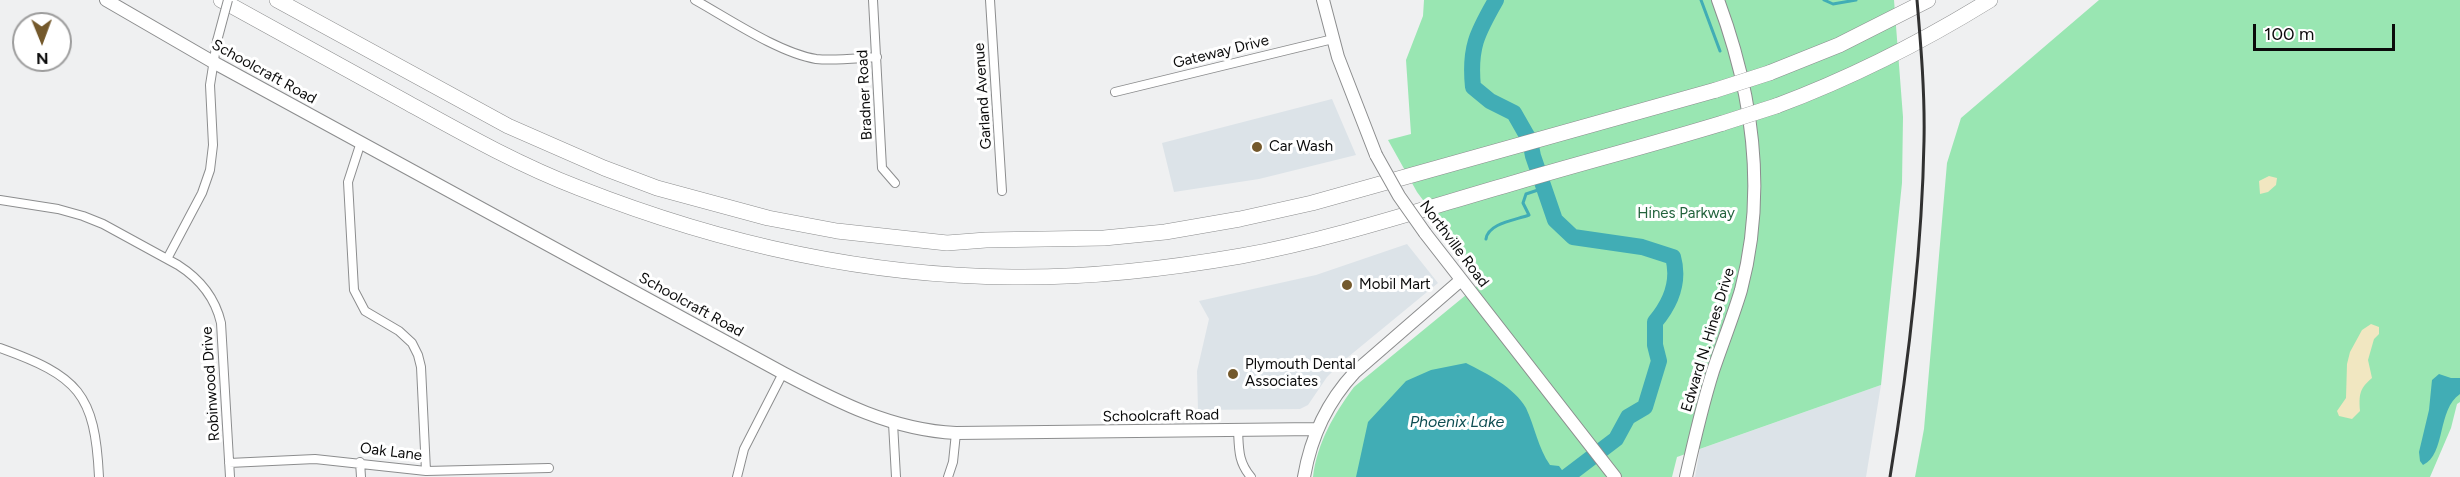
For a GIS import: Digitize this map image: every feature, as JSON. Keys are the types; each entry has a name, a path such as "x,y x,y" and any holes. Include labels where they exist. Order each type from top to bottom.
{"highway":[{"path":"220,0 483,145 580,189 709,232 863,266 924,273 1013,278 1140,271 1242,256 1296,244 1567,168 1723,123 1836,82 1910,46 1990,0"},
{"path":"277,0 508,126 604,168 715,205 837,231 947,243 987,240 1083,239 1165,232 1289,208 1511,148 1769,73 1839,45 1928,0"}],"street":[{"name":"Schoolcraft Road","path":"106,0 213,62 783,373 846,406 893,423 956,433 1317,429"},
{"path":"167,259 202,193 210,170 213,145 210,85 217,41 228,0"},
{"path":"695,0 779,46 806,56 827,59 877,57"},
{"name":"Bradner Road","path":"873,0 882,168 895,183"},
{"name":"Garland Avenue","path":"990,0 1002,191"},
{"name":"Northville Road","path":"1323,0 1333,39 1356,107 1376,155 1399,196 1461,280 1615,477"},
{"name":"Edward N. Hines Drive","path":"1686,477 1701,411 1741,290 1754,220 1753,134 1738,63 1718,0"},
{"name":"Gateway Drive","path":"1116,92 1333,39"},
{"path":"360,142 348,182 354,290 365,311 404,335 418,355 421,368 426,471"},
{"name":"Robinwood Drive","path":"0,200 58,209 104,224 190,272 200,281 219,314 222,332 230,477"},
{"path":"1304,477 1317,429 1334,397 1355,372 1461,280"},
{"path":"0,348 48,367 79,393 94,425 99,477"},
{"path":"737,477 744,449 783,373"},
{"path":"893,423 896,477"},
{"path":"1238,430 1239,456 1251,477"},
{"path":"948,477 953,462 956,433"},
{"name":"Oak Lane","path":"230,463 315,459 360,462 426,471 549,468"},
{"path":"360,462 361,477"}],"shaded area":[{"path":"1332,99 1356,155 1259,179 1174,192 1162,143"},
{"path":"1407,244 1438,283 1342,362 1327,377 1308,405 1300,409 1198,410 1197,371 1209,319 1199,301 1316,275"},
{"path":"1881,385 1866,477 1695,477 1700,449"}],"green space":[{"name":"Hines Parkway","path":"1424,0 1894,0 1903,117 1902,183 1881,385 1677,457 1672,477 1313,477 1322,441 1354,387 1483,281 1417,192 1388,140 1411,134 1406,60 1423,16"},
{"path":"2099,0 2460,0 2460,402 2457,404 2451,428 2430,477 1915,477 1924,429 1947,163 1961,118"}],"sand":[{"path":"2269,176 2277,178 2276,185 2268,192 2260,194 2259,181"},
{"path":"2371,324 2379,327 2379,334 2374,339 2368,360 2372,378 2361,393 2360,411 2352,419 2339,416 2337,411 2346,398 2347,364 2350,352 2362,330"}],"water":[{"name":"Phoenix Lake","path":"1466,363 1515,394 1526,408 1550,465 1559,466 1567,477 1356,477 1368,422 1406,381 1431,370"},
{"path":"2439,374 2460,378 2460,394 2448,410 2435,451 2423,465 2419,452 2429,410 2432,380"}],"waterway":[{"path":"1496,0 1476,41 1472,62 1473,87 1490,101 1514,113 1530,141 1555,220 1573,237 1642,247 1673,257 1675,266 1673,292 1655,322 1655,345 1659,361 1645,407 1628,417 1616,439 1566,477"},
{"path":"1701,0 1720,51"},
{"path":"1824,0 1833,4 1856,0"},
{"path":"1486,239 1492,229 1497,226 1529,215 1523,203 1526,194 1544,188"}],"railway":[{"path":"1890,477 1908,352 1923,183 1924,106 1917,0"}],"place":[{"name":"Car Wash","path":"1257,147"},
{"name":"Mobil Mart","path":"1347,285"},
{"name":"Plymouth Dental Associates","path":"1233,374"}]}
